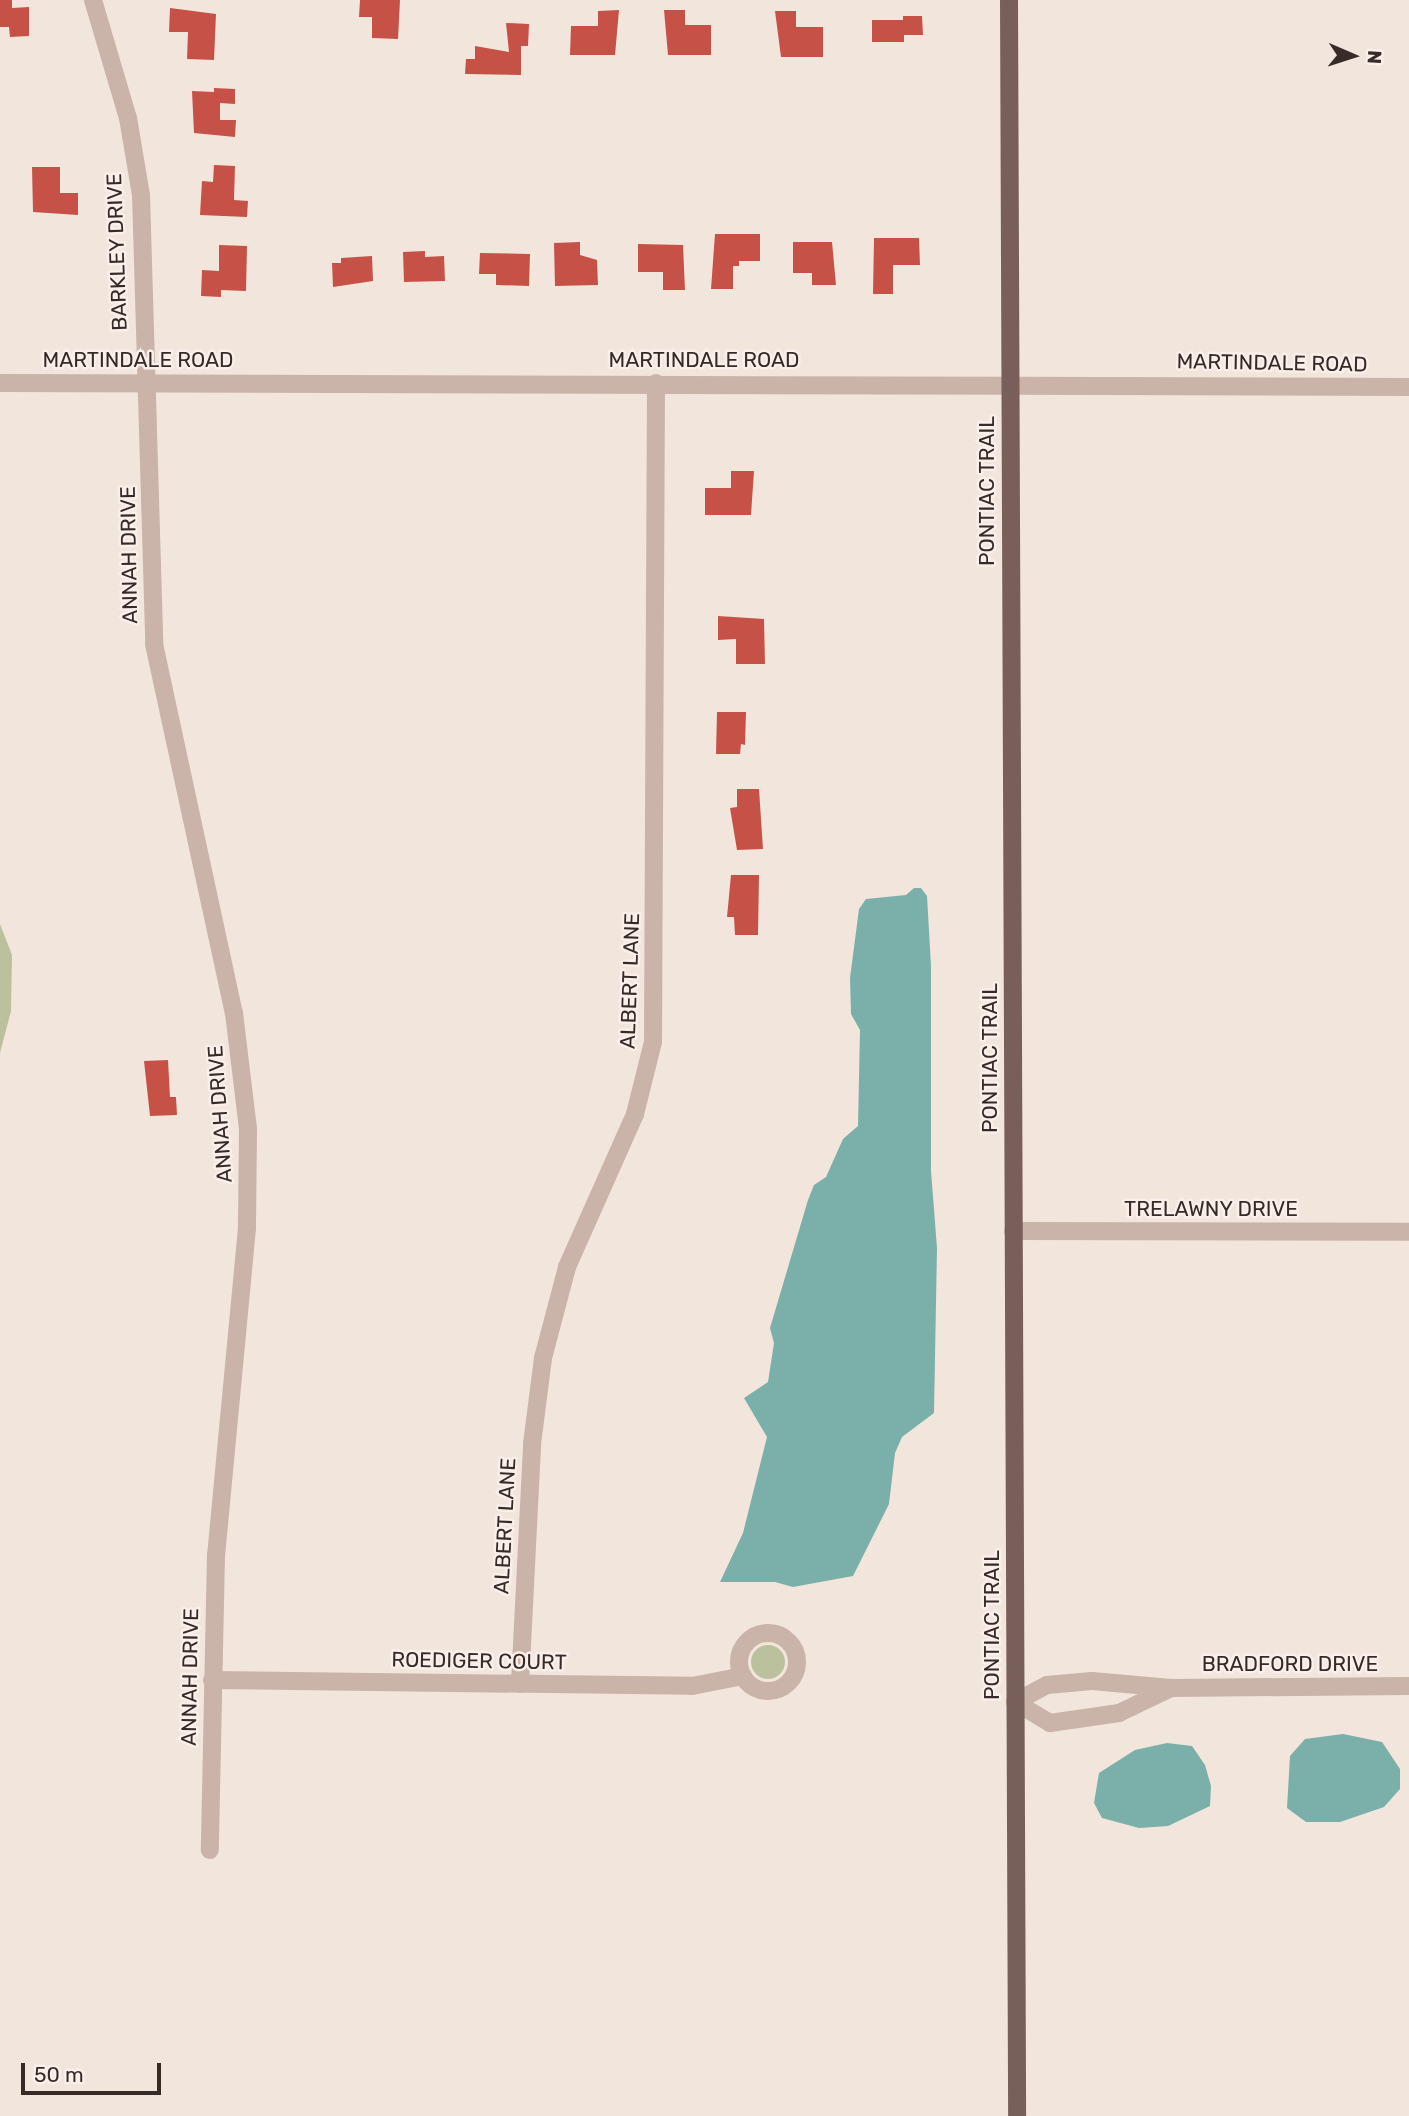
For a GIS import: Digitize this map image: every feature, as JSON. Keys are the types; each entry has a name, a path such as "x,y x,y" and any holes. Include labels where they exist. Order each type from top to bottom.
{"main road":[{"name":"PONTIAC TRAIL","path":"1009,0 1017,2116"}],"street":[{"name":"BARKLEY DRIVE","path":"93,0 138,169 147,383"},
{"name":"MARTINDALE ROAD","path":"0,383 1010,383 1409,387"},
{"name":"ANNAH DRIVE","path":"147,383 155,644 234,1013 248,1129 247,1228 221,1477 212,1680 210,1850"},
{"name":"ALBERT LANE","path":"520,1684 532,1444 543,1358 567,1267 635,1114 653,1042 656,383"},
{"name":"TRELAWNY DRIVE","path":"1013,1231 1409,1232"},
{"name":"ROEDIGER COURT","path":"212,1680 692,1686 743,1675"},
{"name":"BRADFORD DRIVE","path":"1015,1702 1047,1685 1092,1681 1171,1688 1409,1686"},
{"name":"BRADFORD DRIVE","path":"1015,1702 1050,1723 1119,1713 1171,1688"}],"green space":[{"path":"0,924 12,955 11,1011 0,1053"},
{"path":"768,1645 780,1650 785,1662 780,1674 768,1679 756,1674 751,1662 756,1650"}],"water":[{"path":"914,888 921,888 927,896 931,966 931,1171 937,1248 934,1413 902,1437 895,1453 889,1504 853,1576 793,1587 775,1582 720,1582 743,1533 767,1437 744,1398 768,1382 774,1343 770,1328 814,1185 826,1177 843,1139 858,1126 860,1030 851,1014 850,978 859,909 866,899 906,895"},
{"path":"1343,1734 1382,1742 1400,1769 1400,1789 1384,1807 1340,1822 1306,1822 1287,1808 1290,1756 1305,1739"},
{"path":"1167,1743 1192,1746 1205,1765 1211,1786 1210,1806 1168,1826 1139,1828 1102,1818 1094,1803 1099,1773 1135,1750"}],"building":[{"path":"0,0 12,0 12,8 29,7 29,36 10,37 9,27 0,27"},
{"path":"360,0 400,0 398,39 372,38 372,17 359,17"},
{"path":"170,8 216,14 214,60 187,59 188,32 169,32"},
{"path":"619,10 615,55 570,55 571,26 598,26 598,11"},
{"path":"664,10 685,10 685,25 711,25 711,55 668,55"},
{"path":"775,11 796,11 796,27 823,27 823,57 781,57"},
{"path":"903,16 922,16 923,35 904,35 904,42 872,42 872,20 903,20"},
{"path":"506,23 529,24 528,46 521,46 521,75 465,74 466,59 475,59 475,46 509,52"},
{"path":"214,88 235,89 235,104 220,103 220,120 236,120 235,137 194,133 192,91 214,92"},
{"path":"214,165 235,166 234,200 248,201 247,217 200,215 202,181 213,182"},
{"path":"32,167 60,167 60,193 78,193 78,215 33,212"},
{"path":"715,234 760,234 760,261 739,261 739,266 733,266 733,289 711,289"},
{"path":"874,238 919,238 920,265 893,265 893,294 873,294"},
{"path":"580,242 580,255 597,260 598,285 555,286 554,243"},
{"path":"793,242 832,242 836,285 812,285 812,273 793,273"},
{"path":"638,244 683,245 685,290 663,290 663,272 638,272"},
{"path":"219,245 247,246 246,291 221,290 221,297 201,296 202,270 219,271"},
{"path":"425,251 425,257 444,256 445,281 404,282 403,252"},
{"path":"480,253 530,254 529,286 496,285 496,274 479,274"},
{"path":"372,256 373,281 333,287 332,263 341,263 341,258"},
{"path":"731,471 754,471 751,515 705,515 705,488 731,488"},
{"path":"718,616 764,619 765,664 736,664 736,639 718,640"},
{"path":"717,712 746,712 745,745 741,744 740,754 716,754"},
{"path":"737,789 759,789 763,849 737,850 730,808 737,807"},
{"path":"731,875 759,875 758,935 735,935 734,917 727,917"},
{"path":"168,1060 170,1097 176,1097 177,1115 150,1116 144,1061"}]}
